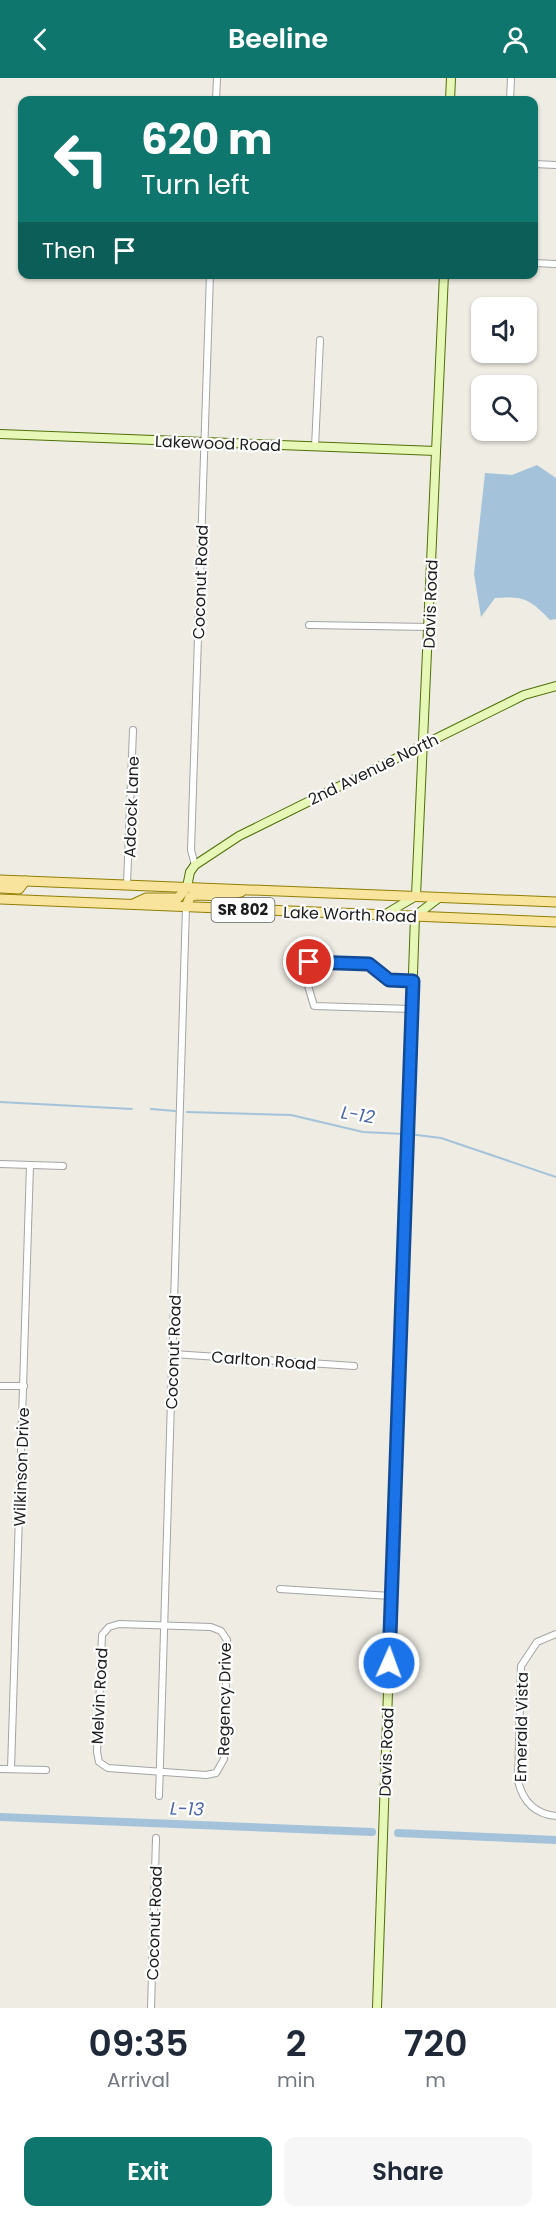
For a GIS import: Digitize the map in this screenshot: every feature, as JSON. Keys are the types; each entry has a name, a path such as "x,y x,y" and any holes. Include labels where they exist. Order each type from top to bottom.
{"main road":[{"name":"Lake Worth Road","path":"0,880 556,902"},
{"path":"0,888 19,889 25,881"},
{"path":"131,905 146,898 178,898 187,887"},
{"path":"186,907 188,901 195,895 227,896 249,889"},
{"name":"Lake Worth Road","path":"0,899 556,922"}],"street":[{"path":"216,96 218,78"},
{"path":"450,96 451,78"},
{"path":"510,96 511,78"},
{"path":"538,164 556,165"},
{"path":"538,263 556,264"},
{"name":"Coconut Road","path":"187,887 190,872 195,865 191,850 210,279"},
{"name":"Davis Road","path":"416,896 430,627 444,279"},
{"path":"315,447 320,339"},
{"name":"Lakewood Road","path":"0,434 436,451"},
{"path":"309,625 430,627"},
{"name":"2nd Avenue North","path":"195,865 239,836 424,743 524,695 556,686"},
{"name":"Adcock Lane","path":"128,884 133,730"},
{"path":"384,915 416,896"},
{"path":"415,916 440,897"},
{"name":"Coconut Road","path":"159,1796 186,907"},
{"name":"Davis Road","path":"377,2008 415,916"},
{"path":"411,1010 314,1006 304,972 309,962 369,964 389,980 413,981"},
{"path":"0,1164 63,1167"},
{"name":"Wilkinson Drive","path":"11,1769 30,1165"},
{"name":"Carlton Road","path":"173,1354 354,1366"},
{"path":"0,1386 24,1386"},
{"path":"280,1588 392,1596"},
{"name":"Melvin Road","path":"159,1772 108,1768 103,1766 97,1752 102,1635 109,1627 119,1624 164,1625"},
{"name":"Regency Drive","path":"159,1772 206,1775 220,1769 224,1759 227,1640 221,1631 211,1627 164,1625"},
{"name":"Emerald Vista","path":"556,1634 537,1642 521,1666 518,1781 520,1793 536,1811 556,1816"},
{"path":"0,1769 46,1770"},
{"name":"Coconut Road","path":"151,2008 156,1838"}],"water":[{"path":"537,465 556,478 556,619 550,620 526,600 513,598 495,598 481,617 474,574 485,473 512,475"}],"waterway":[{"name":"L-12","path":"0,1102 132,1109"},
{"name":"L-12","path":"151,1109 175,1111"},
{"name":"L-12","path":"187,1112 291,1115 363,1132 404,1134"},
{"name":"L-12","path":"409,1134 441,1138 556,1177"},
{"name":"L-13","path":"0,1817 372,1832"},
{"name":"L-13","path":"398,1833 556,1840"}],"route":[{"path":"309,962 369,964 389,980 413,981 389,1663"}]}
